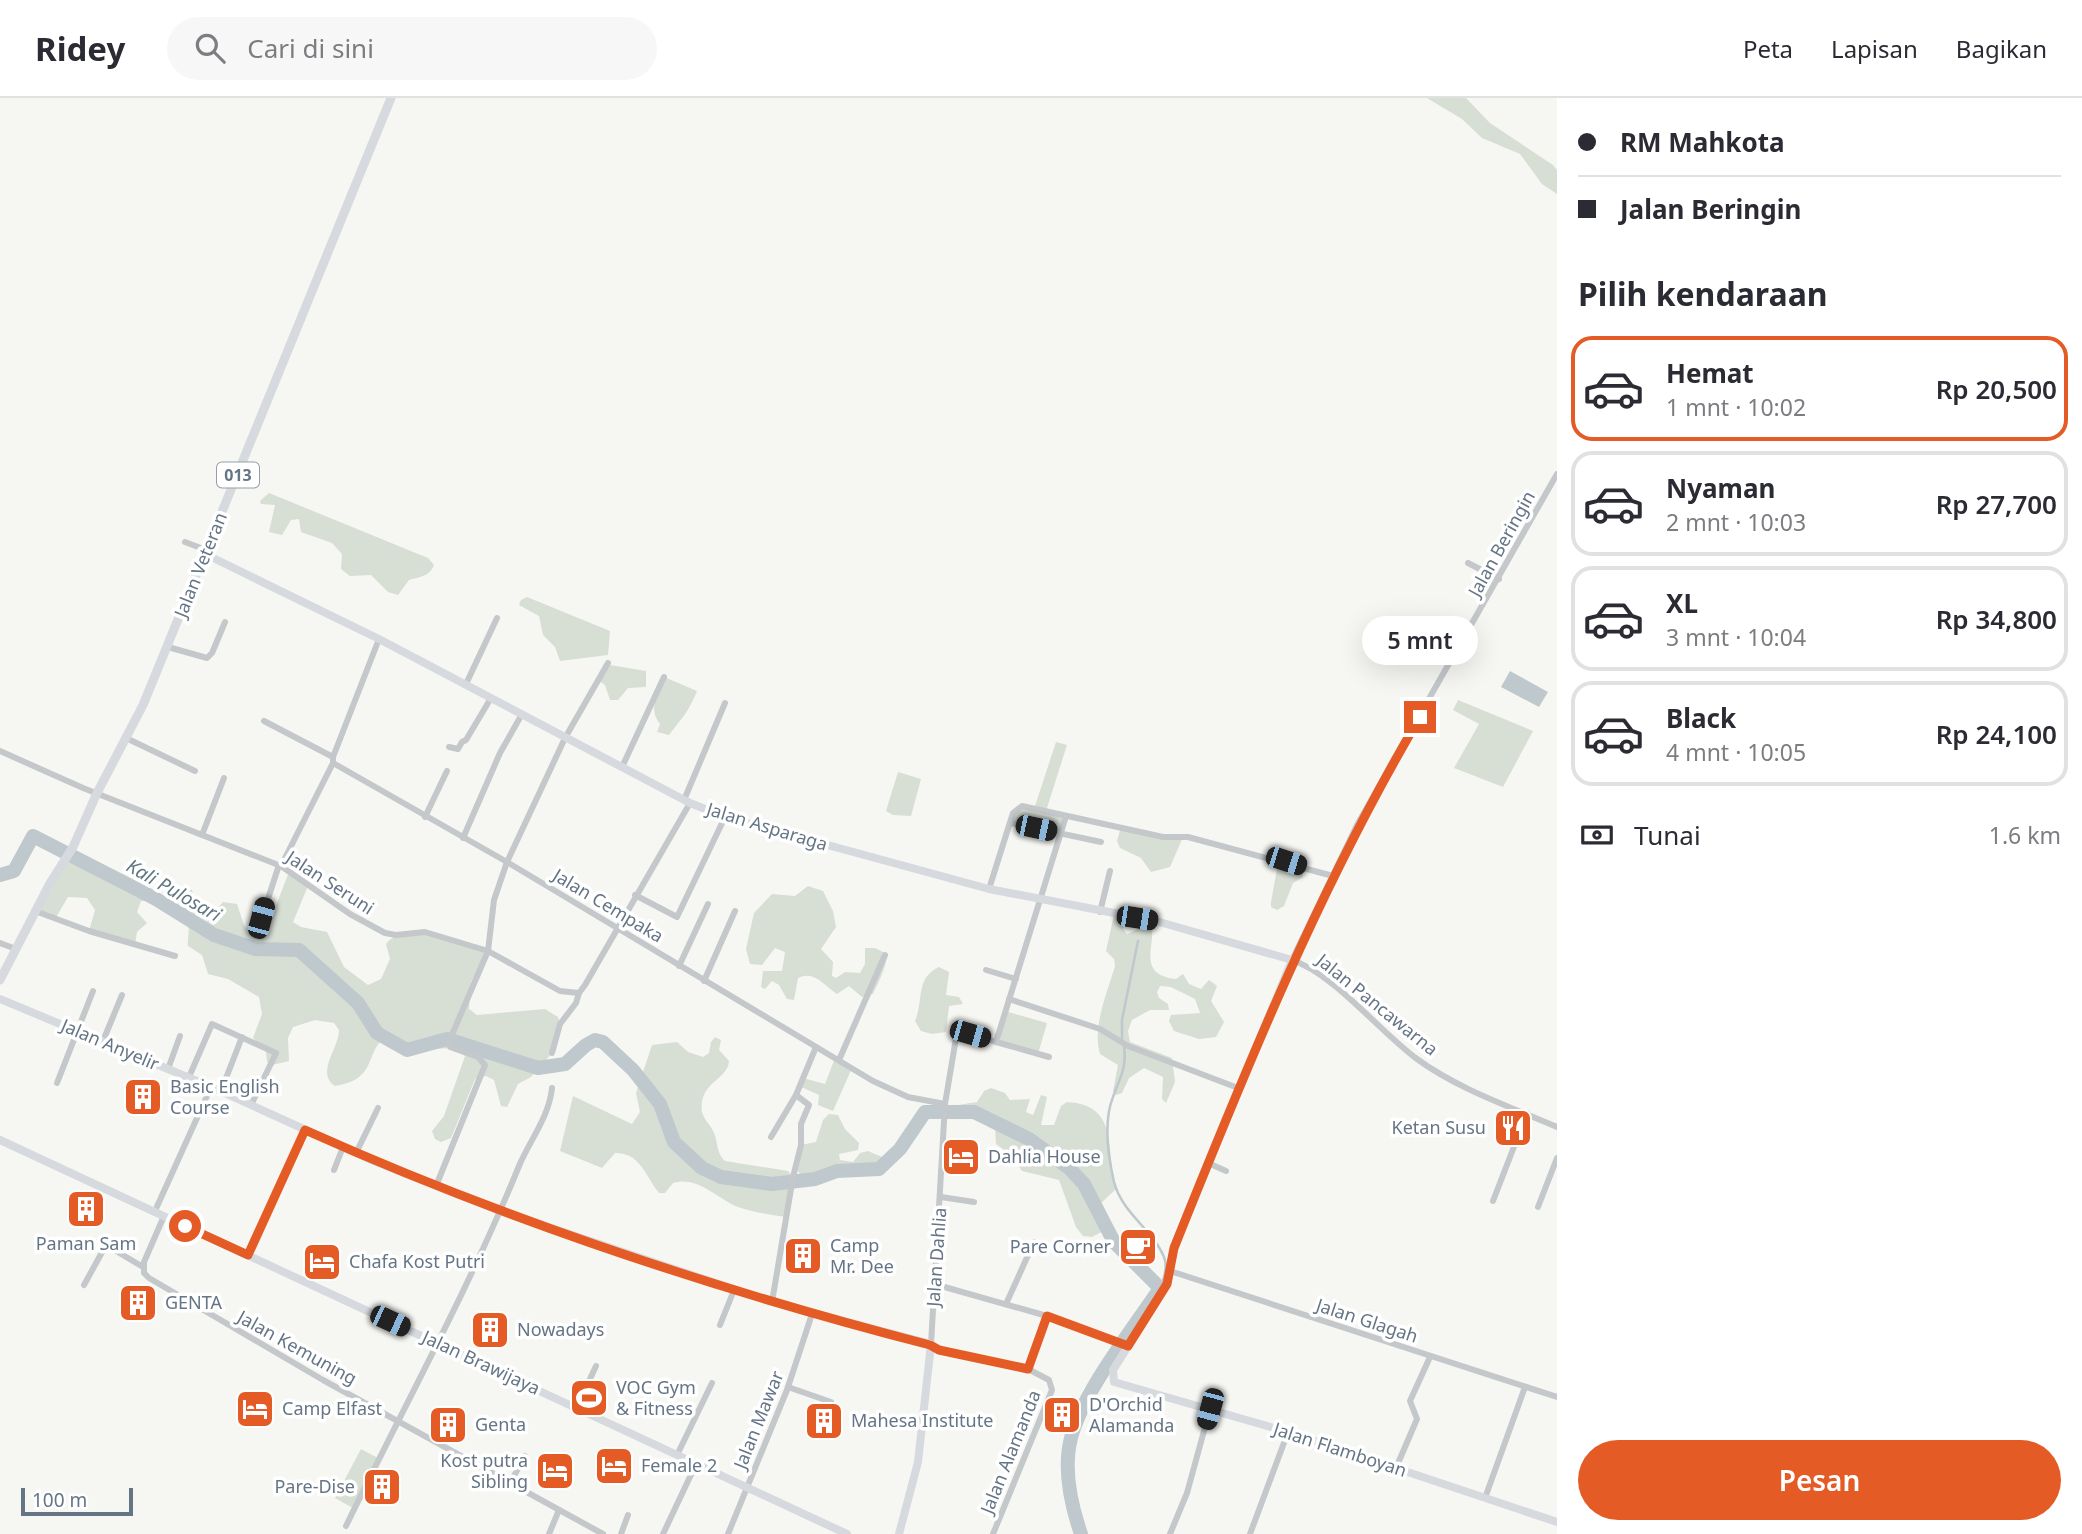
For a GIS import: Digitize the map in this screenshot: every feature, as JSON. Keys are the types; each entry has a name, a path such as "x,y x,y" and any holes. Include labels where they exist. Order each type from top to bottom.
{"main road":[{"name":"Jalan Veteran","path":"0,980 35,911 73,847 168,647 391,98"}],"street":[{"name":"Jalan Beringin","path":"1292,960 1357,825 1557,474"},
{"path":"186,542 206,552"},
{"name":"Jalan Asparaga","path":"206,552 466,684 687,801 725,817 989,889 1156,921 1292,960"},
{"path":"1468,563 1499,579"},
{"path":"466,684 498,618"},
{"path":"168,647 209,657 225,622"},
{"path":"261,918 280,865 333,760 379,639"},
{"path":"436,1186 485,1065 478,1057 450,1047 450,1040 488,951 494,900 507,862 565,738 608,663"},
{"path":"622,767 664,677"},
{"path":"449,747 458,750 491,698"},
{"path":"552,1053 560,1024 576,1003 579,993 687,801 726,703"},
{"path":"463,838 482,792 522,714"},
{"name":"Jalan Cempaka","path":"264,721 425,817 507,862 816,1047 895,1092 945,1110"},
{"path":"126,738 195,771"},
{"name":"Jalan Seruni","path":"0,751 97,793 280,865 350,914 385,933 396,935 425,932 488,951 560,991 579,993"},
{"path":"425,817 447,771"},
{"path":"202,835 224,778"},
{"path":"989,889 1016,809 1022,806 1163,837 1188,837 1333,876"},
{"path":"1049,1057 996,1042 1042,901 1066,816"},
{"path":"635,895 677,917 725,817"},
{"path":"1011,823 1101,842"},
{"path":"1100,912 1110,871"},
{"path":"679,965 708,904"},
{"path":"35,911 89,931 175,956"},
{"path":"704,981 735,911"},
{"path":"0,943 16,949"},
{"path":"839,1060 885,955"},
{"path":"934,1284 1047,1316 1128,1346 1164,1291 1174,1248 1292,960"},
{"name":"Jalan Pancawarna","path":"1292,960 1322,974 1418,1060 1446,1076 1557,1127"},
{"path":"986,970 1016,979"},
{"path":"57,1083 93,990"},
{"path":"103,1041 122,995"},
{"name":"Jalan Anyelir","path":"0,999 189,1077 356,1153 501,1211 772,1302 930,1345"},
{"path":"1009,999 1100,1029 1128,1046 1238,1088"},
{"path":"189,1077 212,1024 276,1052 250,1105"},
{"name":"Jalan Dahlia","path":"899,1534 918,1462 930,1345 945,1110 956,1038 970,1034 996,1042"},
{"path":"168,1069 180,1036"},
{"path":"220,1091 242,1037"},
{"path":"771,1137 796,1095 816,1047"},
{"path":"143,1267 159,1213 211,1087"},
{"path":"346,1526 501,1211 526,1149 546,1112 552,1088"},
{"path":"772,1302 791,1187 801,1145 801,1124 810,1105 796,1095"},
{"path":"356,1153 378,1108"},
{"path":"1493,1201 1527,1113"},
{"path":"248,1255 305,1130"},
{"name":"Jalan Brawijaya","path":"0,1140 678,1453 847,1534"},
{"path":"334,1170 343,1147"},
{"path":"1538,1207 1557,1158"},
{"path":"1208,1163 1226,1171"},
{"path":"941,1197 974,1202"},
{"path":"1006,1304 1034,1242"},
{"name":"Jalan Kemuning","path":"84,1285 106,1245 143,1267 149,1278 226,1325 603,1534"},
{"name":"Jalan Glagah","path":"1170,1271 1557,1397"},
{"path":"720,1325 734,1290"},
{"name":"Jalan Mawar","path":"728,1534 788,1387 812,1314"},
{"name":"Jalan Alamanda","path":"1028,1369 1047,1316"},
{"name":"Jalan Alamanda","path":"930,1345 939,1350 1028,1369 1049,1380 1052,1390 993,1534"},
{"name":"Jalan Flamboyan","path":"1128,1346 1112,1377 1121,1386 1288,1432 1557,1522"},
{"path":"1396,1468 1417,1419 1410,1401 1430,1357"},
{"path":"577,1407 596,1366"},
{"path":"678,1453 712,1383"},
{"path":"788,1387 831,1402"},
{"path":"1485,1498 1525,1387"},
{"path":"1170,1534 1187,1493 1210,1409"},
{"path":"1250,1534 1288,1432"},
{"path":"510,1483 525,1456"},
{"path":"663,1534 697,1462"},
{"path":"549,1534 559,1510"},
{"path":"621,1534 628,1515"}],"shaded area":[{"path":"1427,98 1466,98 1490,123 1553,165 1557,170 1557,194 1542,184 1520,154 1482,138 1462,119"},
{"path":"269,493 428,558 434,565 427,574 409,580 398,595 388,592 371,575 350,576 341,569 342,554 332,543 301,532 299,519 291,520 282,535 269,532 275,505 261,504 260,501"},
{"path":"527,597 610,631 608,655 560,661 555,647 543,635 539,616 519,605 521,600"},
{"path":"610,665 646,671 646,687 628,688 618,700 610,700 605,685 598,680"},
{"path":"1510,671 1548,692 1539,707 1501,687"},
{"path":"664,677 697,691 669,735 657,732 660,724 654,707"},
{"path":"1458,700 1533,731 1503,787 1454,768 1479,724 1453,710"},
{"path":"1056,742 1067,745 1046,811 1066,816 1061,833 1011,823 1015,809 1034,809"},
{"path":"898,772 921,779 911,816 893,815 886,811"},
{"path":"1121,827 1163,837 1183,837 1170,867 1151,872 1141,858 1120,848 1117,841"},
{"path":"70,852 103,872 144,891 166,896 192,890 199,914 204,917 213,914 223,902 237,904 244,925 253,936 264,934 289,872 308,886 293,922 301,927 327,932 344,967 368,985 381,979 390,959 386,944 394,937 406,934 434,936 488,951 471,982 469,1009 477,1015 545,1009 558,1017 560,1024 552,1053 531,1077 518,1084 507,1107 501,1106 494,1080 486,1076 475,1079 451,1138 441,1142 435,1139 432,1131 444,1116 465,1056 454,1048 407,1050 385,1038 358,1078 335,1086 329,1080 327,1067 339,1030 334,1023 315,1020 293,1027 288,1038 289,1061 272,1065 267,1062 266,1052 253,1038 262,1014 259,997 228,979 208,974 202,955 188,946 188,924 175,909 161,903 141,901 137,912 147,923 137,932 135,945 89,931 95,910 87,898 68,897 55,919 35,911"},
{"path":"1278,863 1303,866 1303,877 1293,883 1284,906 1277,910 1271,907 1271,902"},
{"path":"808,886 823,891 833,911 836,927 821,949 833,962 832,976 836,978 845,972 860,973 865,964 865,948 875,948 887,954 884,969 873,994 862,997 849,986 837,994 809,976 798,978 794,1000 787,999 779,985 772,981 765,989 761,987 763,971 782,971 785,952 775,948 762,965 750,964 746,949 754,913 772,894 795,896"},
{"path":"1114,915 1124,916 1123,929 1127,934 1151,923 1150,956 1155,971 1176,979 1183,974 1189,984 1201,989 1209,980 1217,986 1211,1001 1224,1022 1216,1037 1199,1039 1174,1031 1169,1021 1171,1015 1200,1013 1195,999 1171,987 1160,986 1157,992 1159,998 1168,1004 1169,1010 1150,1010 1132,1020 1128,1031 1130,1042 1172,1058 1175,1082 1166,1103 1162,1099 1163,1077 1144,1068 1129,1078 1122,1093 1116,1095 1113,1091 1118,1065 1100,1054 1099,1021 1115,966 1114,959 1106,951"},
{"path":"939,967 949,972 946,995 959,997 963,1004 949,1006 946,1032 932,1034 921,1031 915,1021 923,983 931,972"},
{"path":"1005,1011 1047,1023 1038,1054 996,1042"},
{"path":"715,1037 721,1040 719,1050 729,1061 724,1073 704,1094 703,1115 713,1131 725,1161 788,1171 793,1177 786,1217 738,1207 690,1182 673,1183 665,1193 659,1193 637,1161 624,1154 615,1153 602,1168 560,1151 573,1096 632,1124 640,1112 636,1093 652,1045 677,1042 688,1052 703,1057 709,1053"},
{"path":"835,1058 852,1068 833,1111 818,1105 819,1095 799,1086 803,1078 825,1084"},
{"path":"991,1088 1005,1093 1010,1100 1030,1099 1026,1112 1033,1115 1041,1095 1047,1097 1041,1125 1054,1125 1061,1106 1067,1102 1084,1105 1096,1112 1108,1133 1116,1189 1096,1208 1105,1230 1092,1237 1083,1236 1076,1227 1059,1180 1022,1171 1012,1156 996,1144 995,1127 961,1114 958,1105 977,1102 984,1091"},
{"path":"829,1114 838,1115 845,1129 859,1143 858,1150 839,1154 840,1160 853,1162 860,1153 868,1151 882,1157 884,1164 879,1169 837,1171 805,1180 797,1170 801,1145 816,1142 823,1120"},
{"path":"361,1449 378,1458 353,1508 335,1498"}],"waterway":[{"name":"Kali Pulosari","path":"0,875 14,871 33,836 156,899 214,935 256,949 299,950 358,1003 377,1033 407,1050 447,1039 538,1068 565,1064 586,1045 595,1040 603,1042 633,1070 660,1104 674,1142 702,1168 721,1177 772,1184 815,1179 837,1171 879,1169 900,1149 925,1112 974,1112 1029,1139 1069,1168 1084,1184 1114,1242 1160,1288 1097,1381 1086,1400 1071,1438 1069,1487 1081,1534"},
{"path":"1122,1040 1122,1020 1138,941"},
{"path":"1124,1046 1124,1067 1108,1117 1110,1161 1118,1193 1130,1212 1153,1238 1164,1257 1166,1269 1160,1288"}],"place":[{"name":"Basic English Course","path":"143,1097"},
{"name":"Ketan Susu","path":"1513,1128"},
{"name":"Dahlia House","path":"961,1157"},
{"name":"Paman Sam","path":"86,1209"},
{"name":"Pare Corner","path":"1138,1247"},
{"name":"Camp Mr. Dee","path":"803,1256"},
{"name":"Chafa Kost Putri","path":"322,1262"},
{"name":"GENTA","path":"138,1303"},
{"name":"Nowadays","path":"490,1330"},
{"name":"VOC Gym & Fitness","path":"589,1398"},
{"name":"Camp Elfast","path":"255,1409"},
{"name":"D'Orchid Alamanda","path":"1062,1415"},
{"name":"Mahesa Institute","path":"824,1421"},
{"name":"Genta","path":"448,1425"},
{"name":"Female 2","path":"614,1466"},
{"name":"Kost putra Sibling","path":"555,1471"},
{"name":"Pare-Dise","path":"382,1487"}],"route":[{"path":"185,1226 248,1255 305,1130 374,1161 501,1211 772,1302 930,1345 939,1350 1028,1369 1047,1316 1128,1346 1167,1284 1174,1248 1292,960 1357,825 1420,717"}]}
